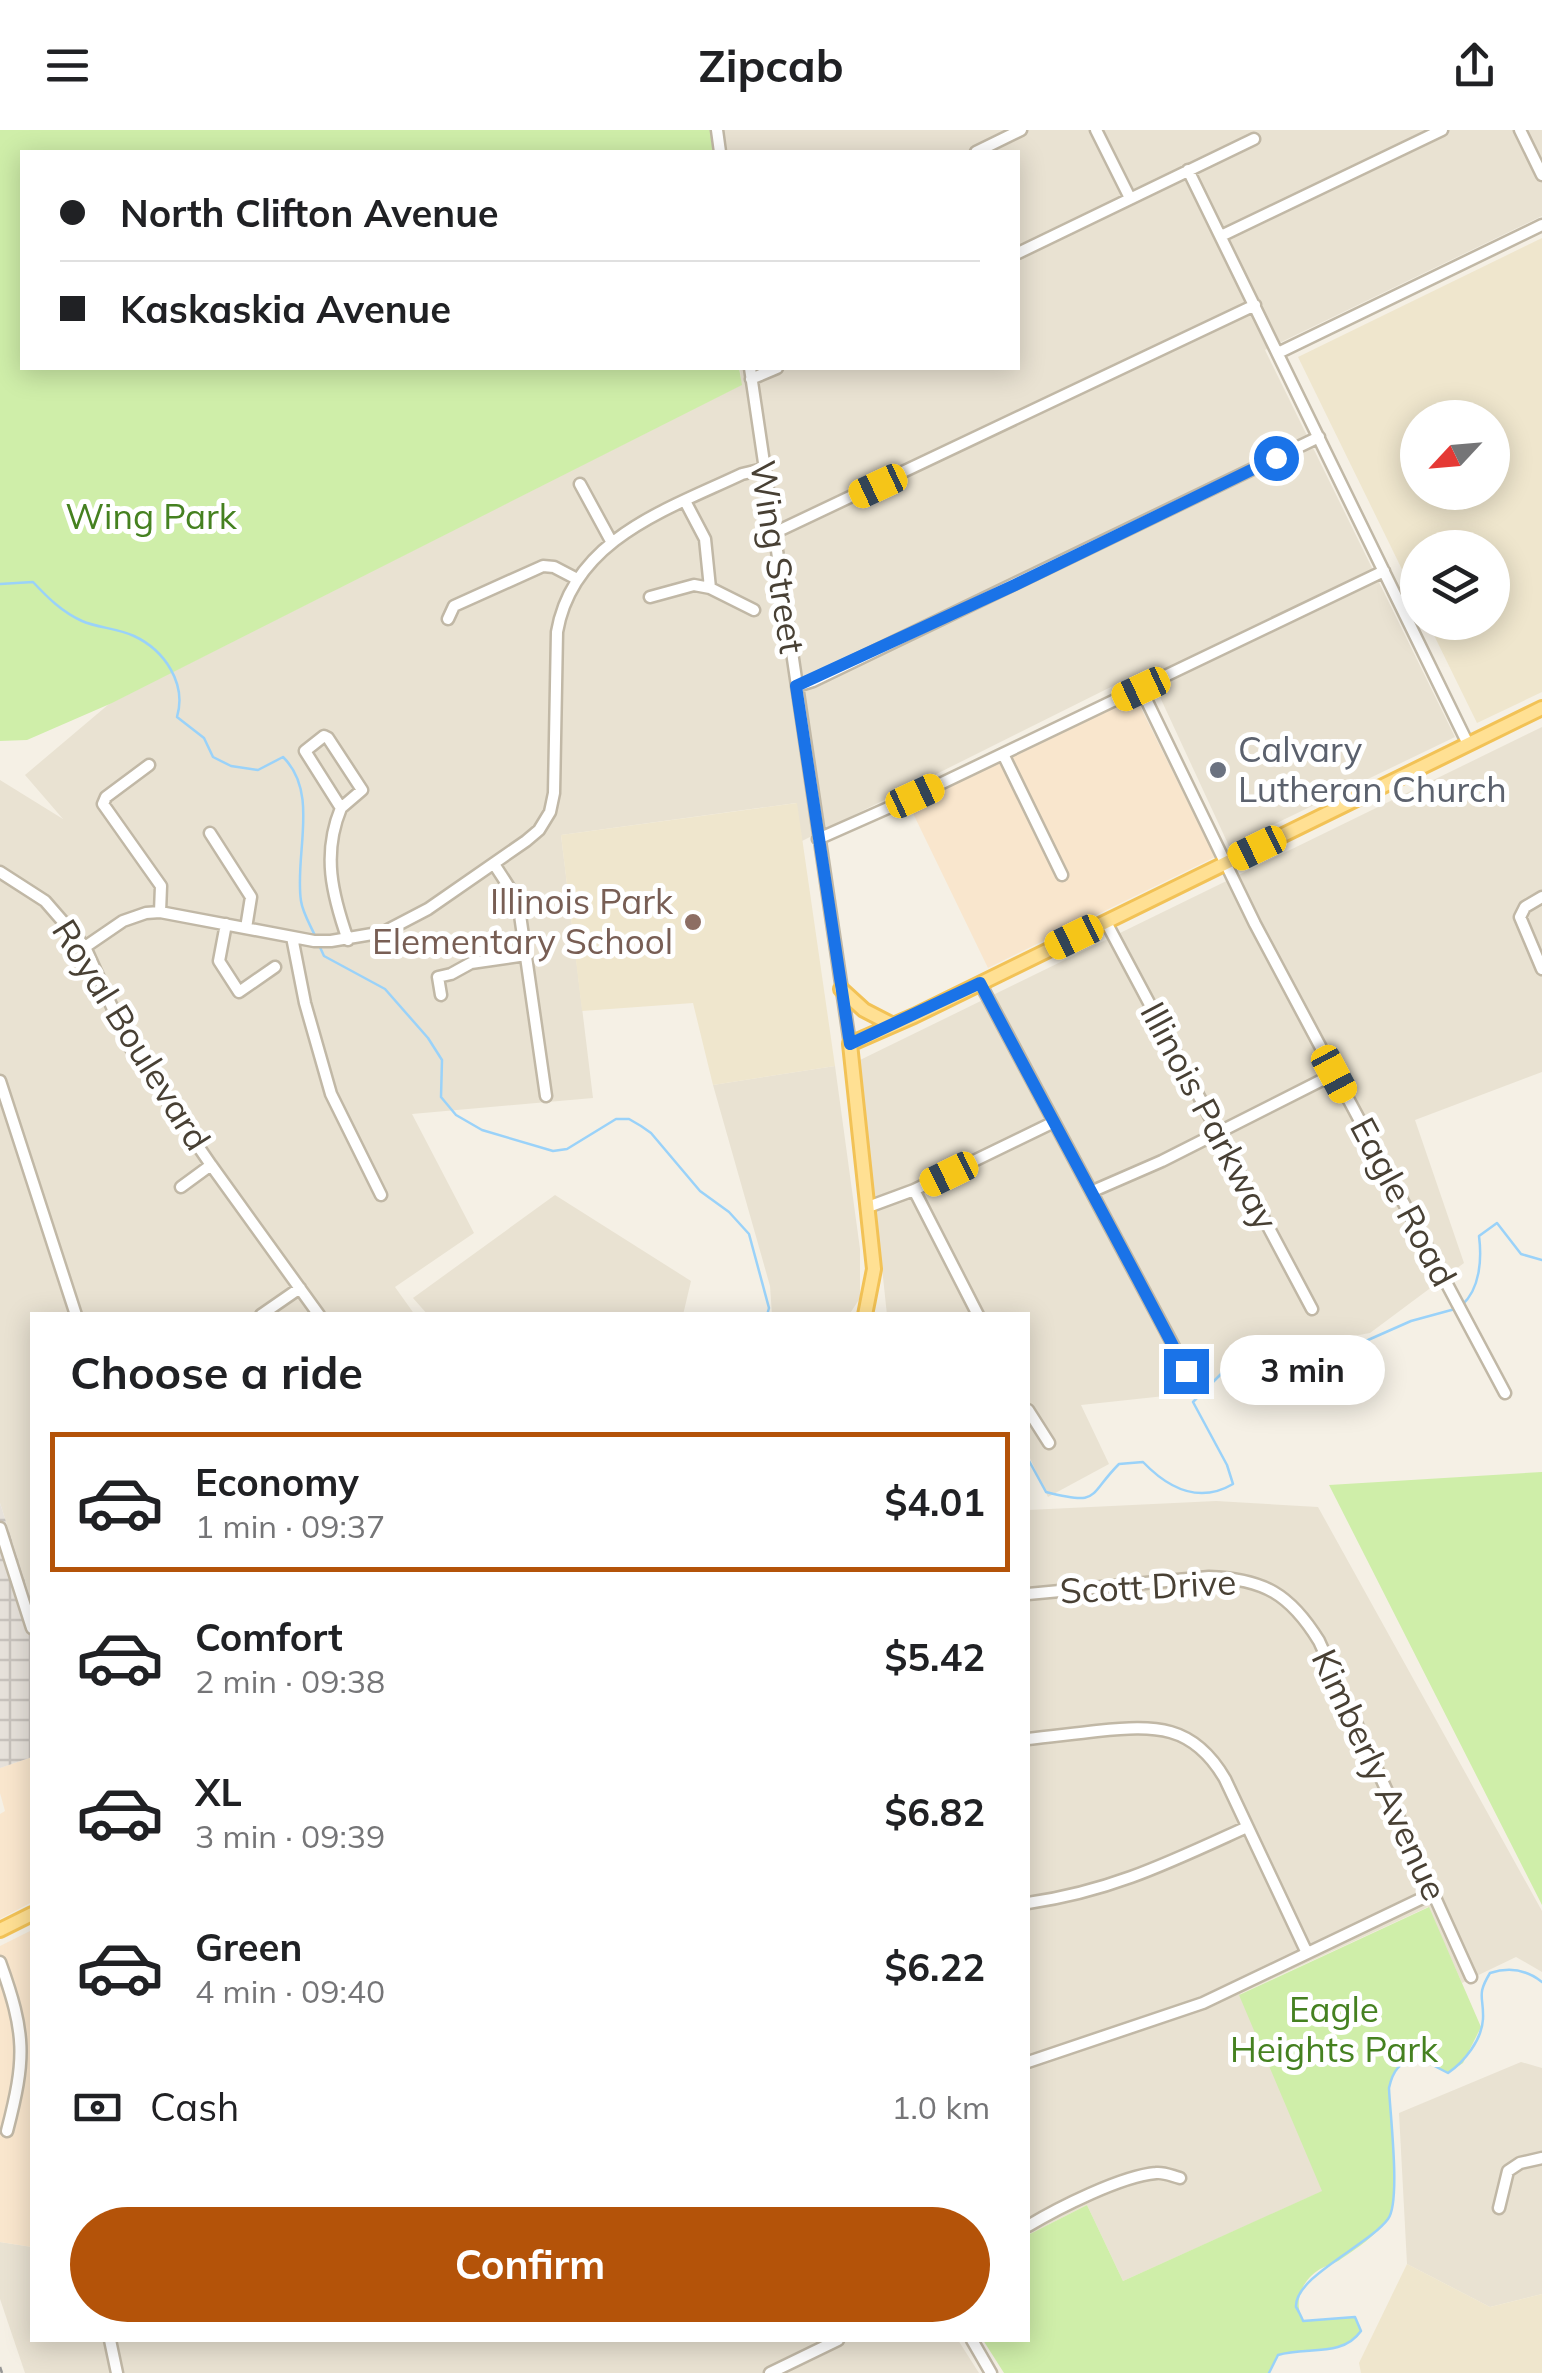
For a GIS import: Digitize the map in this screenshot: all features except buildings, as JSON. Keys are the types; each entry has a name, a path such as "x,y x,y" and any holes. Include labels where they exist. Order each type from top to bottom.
{"main road":[{"path":"866,1312 874,1269 850,1044 1541,711"},
{"path":"842,989 864,1010 893,1025"},
{"path":"0,1930 30,1915"}],"street":[{"path":"980,150 1021,130"},
{"path":"1096,130 1130,198"},
{"path":"1220,236 1442,130"},
{"path":"1520,130 1542,175"},
{"path":"1020,251 1254,139"},
{"path":"1188,170 1468,744"},
{"path":"1278,353 1542,225"},
{"path":"774,533 1255,306"},
{"name":"Wing Street","path":"751,373 850,1044"},
{"path":"796,686 1319,437"},
{"path":"86,947 131,917 160,912 331,941 370,936 405,924 494,864 539,830 553,804 557,632 562,609 577,579 611,541 742,474 763,469"},
{"path":"580,484 611,541"},
{"path":"685,501 705,539 710,588"},
{"path":"448,620 454,606 537,567 554,567 577,579"},
{"path":"818,840 1384,572"},
{"path":"650,597 694,585 710,588 754,610"},
{"name":"Eagle Road","path":"1141,689 1334,1074 1505,1392"},
{"path":"341,808 305,750 324,736 362,790 341,808 330,838 329,871 348,940"},
{"path":"1004,754 1062,876"},
{"path":"150,764 106,797 104,804 160,886 160,912"},
{"path":"210,833 251,897 246,928"},
{"path":"494,864 518,900 546,1096"},
{"name":"Royal Boulevard","path":"0,872 45,901 86,947 130,1047 317,1312"},
{"path":"1536,900 1520,917 1520,923 1542,969"},
{"name":"Illinois Parkway","path":"1106,922 1312,1309"},
{"path":"226,924 219,961 239,992 275,967"},
{"path":"296,937 305,1003 331,1094 381,1195"},
{"path":"441,995 438,977 471,963 526,955"},
{"path":"980,983 1186,1371"},
{"path":"1092,1191 1334,1074"},
{"path":"0,1081 75,1312"},
{"path":"868,1207 914,1190 1052,1122"},
{"name":"Royal Boulevard","path":"181,1187 211,1165"},
{"path":"914,1190 976,1312"},
{"path":"265,1312 300,1288"},
{"path":"1030,1413 1049,1443"},
{"path":"0,1528 30,1622"},
{"name":"Scott Drive","path":"1030,1594 1209,1577 1237,1578 1266,1588"},
{"name":"Kimberly Avenue","path":"1266,1588 1295,1607 1319,1641 1472,1977"},
{"path":"1030,1739 1138,1727 1154,1727 1185,1736 1214,1761 1307,1953"},
{"path":"1030,1903 1121,1883 1246,1827"},
{"path":"1030,2061 1170,2017 1433,1893"},
{"path":"0,1962 18,2014 23,2047 21,2076 7,2131"},
{"path":"1499,2208 1508,2171 1542,2158"},
{"path":"1030,2225 1140,2177 1158,2173 1180,2178"},
{"path":"110,2342 117,2373"},
{"path":"770,2373 834,2342"},
{"path":"973,2342 992,2373"}],"shaded area":[{"path":"710,130 1542,130 1542,216 1265,350 1400,625 1400,640 1407,640 1455,737 1229,846 1147,669 802,841 796,803 561,835 593,1098 412,1114 474,1233 395,1287 413,1312 30,1312 30,1597 0,1503 0,780 63,819 25,775 109,704 741,385 740,370 1020,370 1020,150 713,150"},
{"path":"1542,238 1542,692 1477,723 1436,640 1510,640 1510,530 1400,530 1400,565 1298,357"},
{"path":"1136,698 1215,857 988,968 908,803"},
{"path":"1542,727 1542,1072 1415,1120 1464,1263 1370,1333 1304,1345 1174,1395 1081,1405 1109,1464 1048,1497 1030,1458 1030,1312 887,1312 860,1060"},
{"name":"Illinois Park Elementary School","path":"797,803 835,1066 713,1085 693,1003 582,1011 561,835"},
{"path":"835,1066 860,1249 860,1298 851,1312 772,1312 770,1286 713,1085"},
{"path":"555,1195 691,1281 684,1312 425,1312 413,1298"},
{"path":"1216,1501 1318,1507 1542,1911 1542,1972 1516,1957 1462,1983 1428,1907 1240,1994 1323,2191 1123,2281 1087,2205 1030,2234 1030,1510"},
{"path":"0,1503 30,1597 30,1758 0,1768"},
{"path":"30,1758 30,1903 0,1919 0,1814 5,1811 0,1768"},
{"path":"30,1931 30,2247 0,2242 0,1946"},
{"path":"1521,2062 1542,2068 1542,2294 1490,2307 1407,2264 1399,2113"},
{"path":"0,2242 30,2247 30,2342 959,2342 979,2373 25,2373 0,2299"},
{"path":"1407,2264 1490,2307 1542,2294 1542,2373 1361,2373 1359,2363"}],"green space":[{"name":"Wing Park","path":"0,130 710,130 713,150 20,150 20,370 739,370 742,385 112,703 27,740 0,741"},
{"path":"1542,1472 1542,1905 1329,1485"},
{"name":"Eagle Heights Park","path":"1429,1907 1481,2027 1463,2063 1448,2073 1417,2057 1395,2072 1389,2088 1392,2210 1378,2230 1339,2261 1313,2274 1301,2292 1299,2307 1303,2321 1355,2317 1361,2331 1334,2348 1278,2355 1269,2373 1004,2373 984,2342 1030,2342 1030,2234 1087,2205 1123,2281 1322,2191 1239,1995"}],"waterway":[{"path":"0,584 33,582 75,617 128,633 155,650 176,680 177,717 204,738 213,757 231,766 258,770 283,757 300,788 301,901 316,938"},
{"path":"319,945 324,956 385,989 442,1060 441,1097 456,1115 482,1130 553,1151 567,1149 616,1119 629,1119 651,1133 700,1191 729,1212 749,1234 768,1312"},
{"path":"1462,1305 1473,1291 1478,1273 1479,1236 1497,1223 1521,1254 1542,1260"},
{"path":"1030,1463 1046,1492 1076,1498 1091,1495 1119,1464 1143,1462 1173,1486 1196,1493 1220,1490 1233,1484 1193,1402 1225,1370 1283,1354 1368,1340 1411,1321 1455,1309"},
{"path":"1269,2373 1278,2355 1334,2348 1361,2331 1355,2317 1303,2321 1296,2307 1307,2284 1379,2229 1392,2210 1389,2088 1395,2072 1417,2057 1448,2073 1460,2063 1479,2035 1482,1992 1490,1973 1517,1970 1542,1982"}],"railway":[{"path":"0,2367 2,2373"}],"place":[{"name":"Calvary Lutheran Church","path":"1218,770"},
{"name":"Illinois Park Elementary School","path":"693,922"}],"route":[{"path":"1186,1371 980,983 850,1044 796,686 1276,458"}]}
